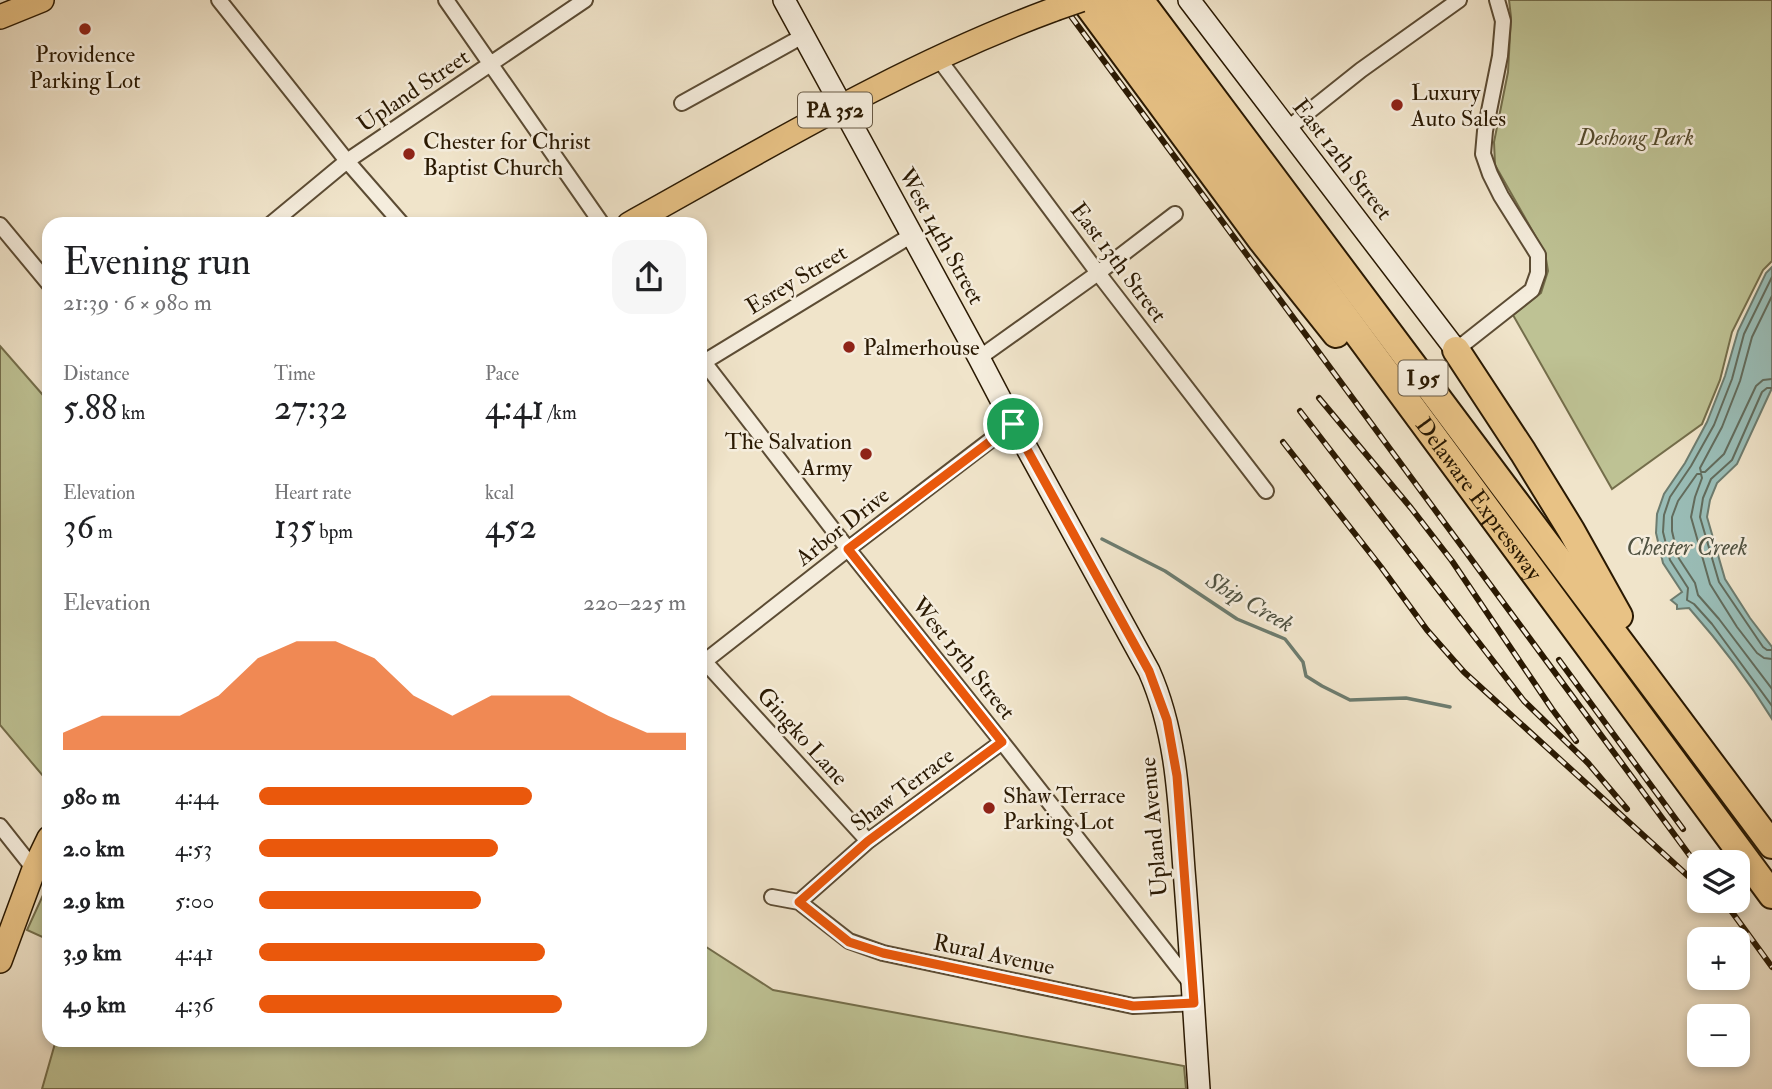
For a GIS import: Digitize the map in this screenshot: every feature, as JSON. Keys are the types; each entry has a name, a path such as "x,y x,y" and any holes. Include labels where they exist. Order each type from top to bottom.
{"highway":[{"path":"1083,0 1262,241 1512,566 1588,647"},
{"name":"Delaware Expressway","path":"1111,0 1772,895"},
{"name":"Delaware Expressway","path":"1140,0 1772,845"},
{"path":"1456,350 1523,452 1620,619 1706,757"}],"main road":[{"path":"0,17 42,0"},
{"name":"West 14th Street","path":"784,0 1097,576"},
{"name":"PA 352","path":"642,217 842,106 938,58 1046,7 1083,0"},
{"name":"East 12th Street","path":"1189,0 1456,350"},
{"name":"Upland Avenue","path":"1097,576 1149,671 1167,720 1177,776 1199,1089"},
{"path":"0,961 42,852"}],"street":[{"path":"219,0 347,161 396,217"},
{"path":"446,0 597,217"},
{"name":"Upland Street","path":"279,217 347,161 584,0"},
{"path":"1287,129 1361,70 1459,0"},
{"path":"1456,350 1532,290 1538,273 1538,256 1501,196 1483,154 1500,56 1503,21 1497,0"},
{"path":"682,103 803,36"},
{"name":"East 13th Street","path":"938,58 1098,273 1266,491"},
{"path":"979,358 1175,215"},
{"path":"0,225 42,276"},
{"name":"Esrey Street","path":"707,356 912,235"},
{"name":"West 15th Street","path":"707,366 848,549 1002,742 1193,995"},
{"name":"Arbor Drive","path":"707,661 848,549 1013,424"},
{"name":"Gingko Lane","path":"707,668 868,841"},
{"name":"Shaw Terrace","path":"799,902 868,841 1002,742"},
{"path":"0,826 34,869"},
{"path":"772,897 799,902"},
{"name":"Rural Avenue","path":"799,902 849,942 883,953 1133,1006 1193,995"}],"green space":[{"name":"Deshong Park","path":"1509,0 1772,0 1772,261 1763,270 1732,332 1720,380 1702,424 1612,489 1513,315 1541,293 1548,271 1545,253 1495,165 1494,142 1508,72 1511,17"},
{"path":"0,346 42,394 42,775 0,725"},
{"path":"42,897 42,937 27,930"},
{"path":"707,948 773,990 1184,1066 1186,1089 42,1089 54,1047 707,1047"}],"water":[{"name":"Chester Creek","path":"1772,267 1772,388 1737,464 1717,483 1707,517 1725,579 1772,647 1772,719 1743,676 1689,608 1677,609 1677,605 1671,600 1682,592 1663,563 1656,533 1657,514 1664,494 1685,463 1707,422 1725,376 1738,331 1766,273"}],"waterway":[{"name":"Ship Creek","path":"1102,539 1165,571 1237,619 1285,639 1303,662 1306,676 1350,700 1406,698 1450,707"}],"railway":[{"path":"1059,0 1687,852"},
{"path":"1319,398 1452,561 1576,741"},
{"path":"1300,411 1524,701 1588,763 1627,809"},
{"path":"1283,442 1427,630 1464,672 1687,875"},
{"path":"1559,660 1683,829"},
{"path":"1733,913 1772,967"}],"place":[{"name":"Providence Parking Lot","path":"85,29"},
{"name":"Luxury Auto Sales","path":"1397,105"},
{"name":"Chester for Christ Baptist Church","path":"409,154"},
{"name":"Palmerhouse","path":"849,347"},
{"name":"The Salvation Army","path":"866,454"},
{"name":"Shaw Terrace Parking Lot","path":"989,808"}],"route":[{"path":"1013,424 1149,671 1167,720 1177,776 1194,1003 1133,1006 883,953 849,942 799,902 868,841 1002,742 848,549 1013,424"}]}
